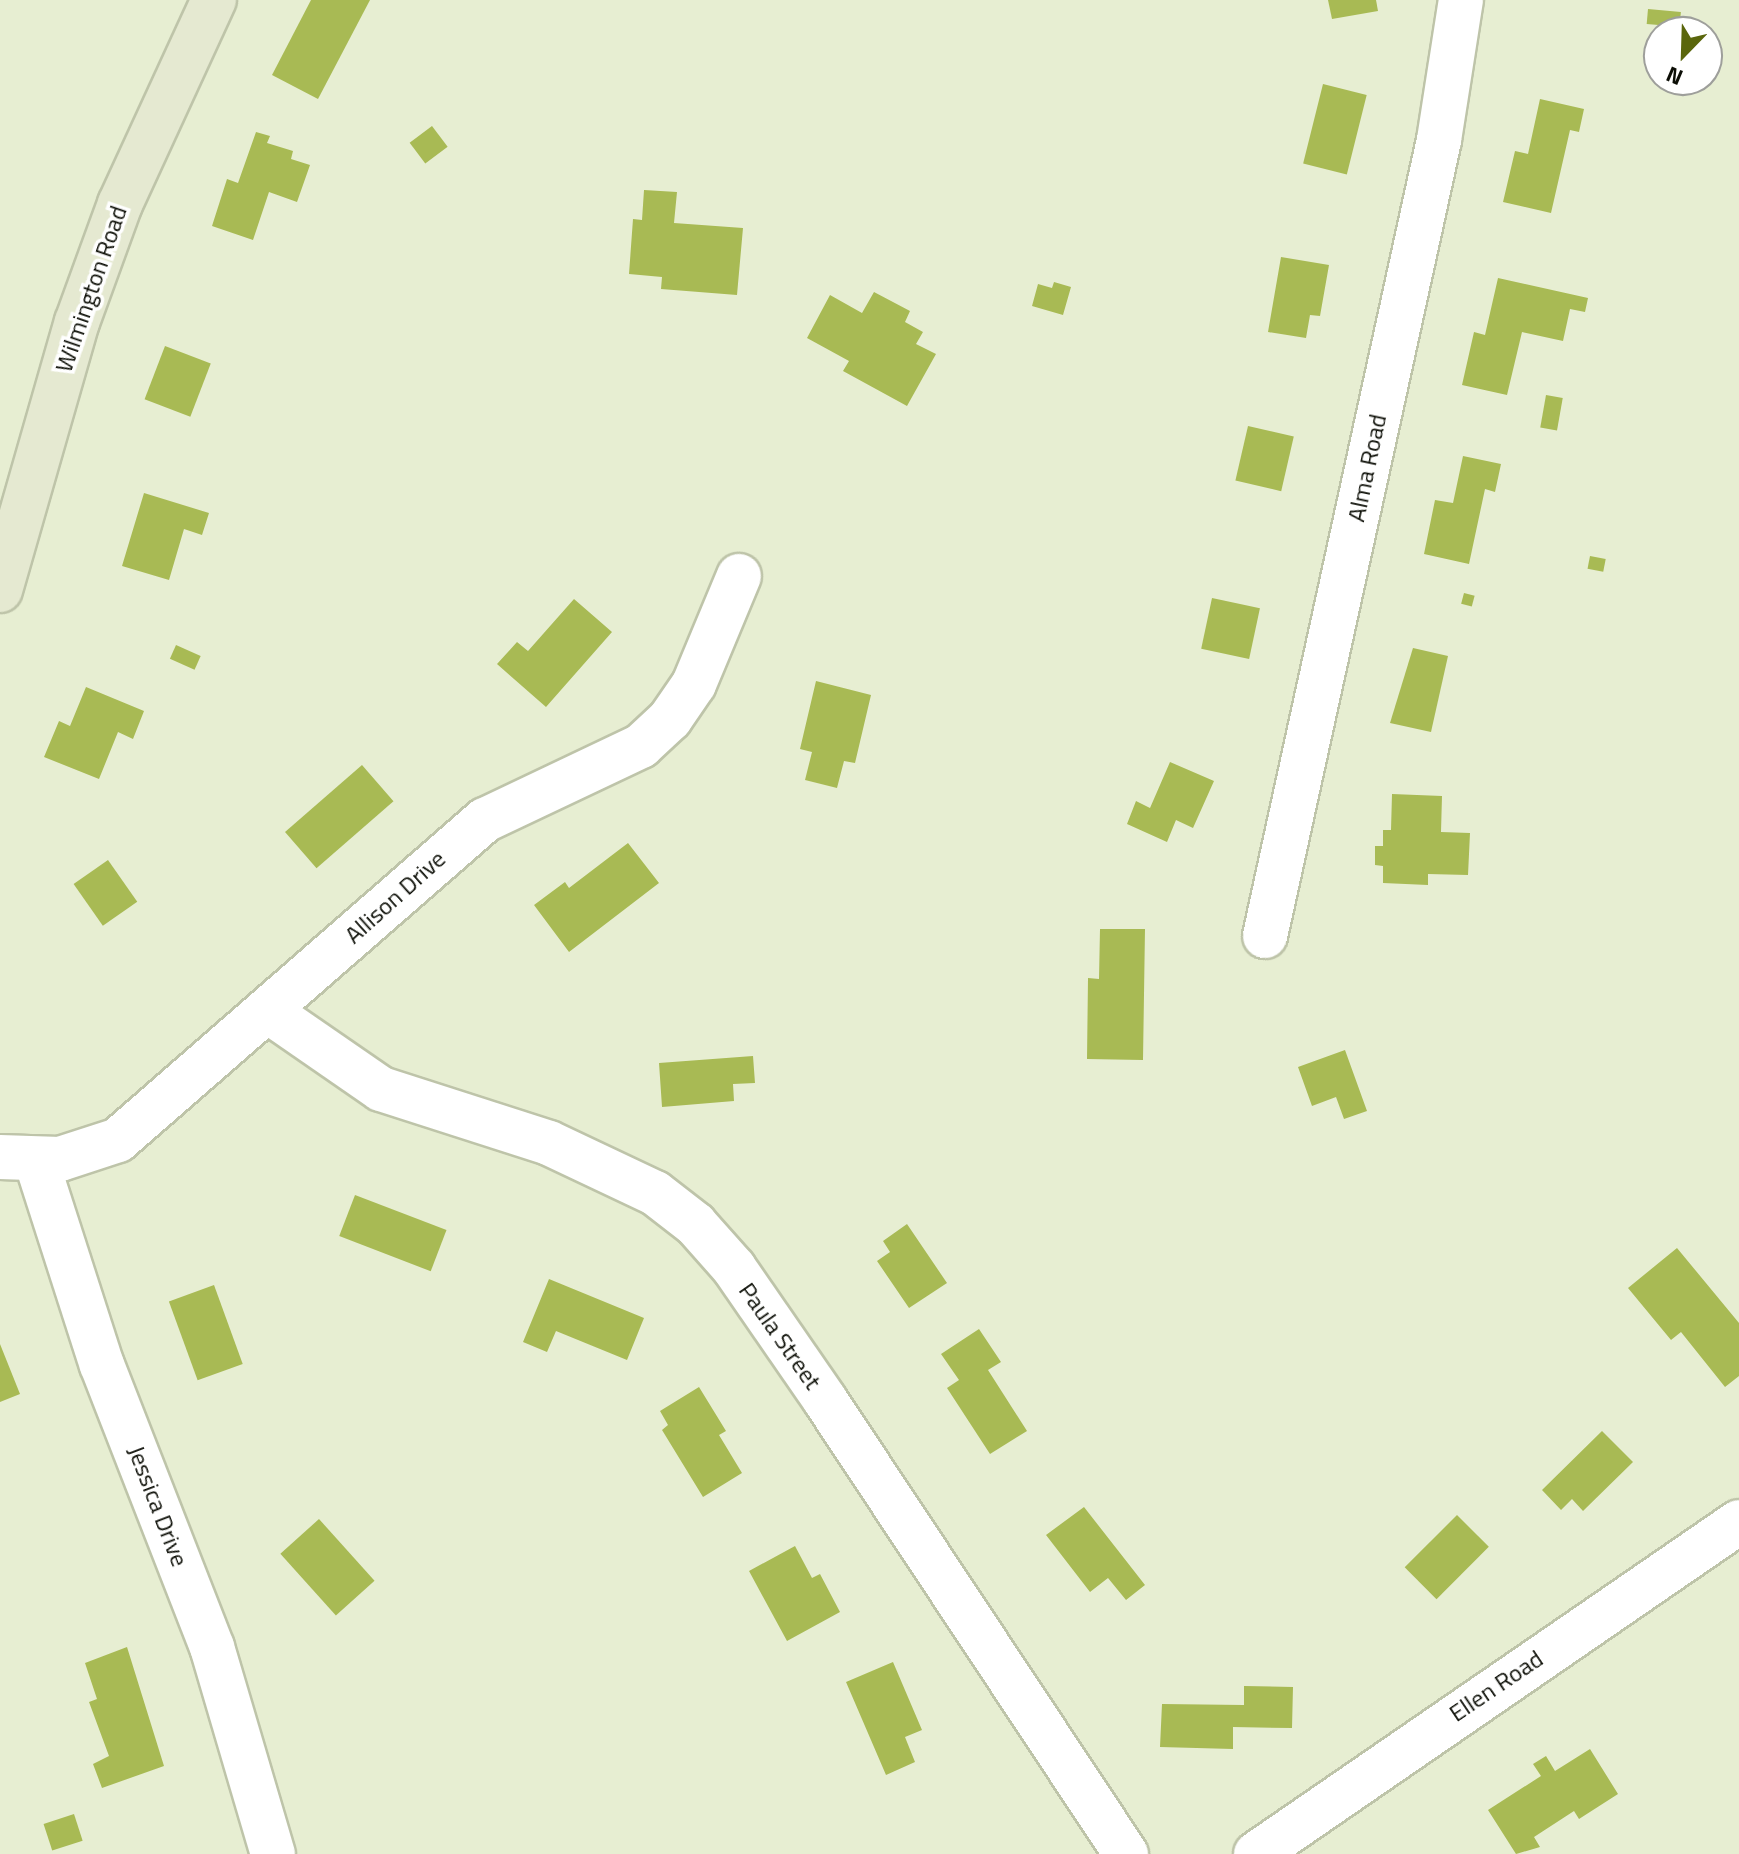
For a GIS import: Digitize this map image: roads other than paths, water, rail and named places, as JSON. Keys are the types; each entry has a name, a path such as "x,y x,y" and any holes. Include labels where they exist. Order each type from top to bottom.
{"main road":[{"name":"Wilmington Road","path":"0,590 77,322 137,163 214,0"}],"street":[{"name":"Alma Road","path":"1265,936 1439,140 1461,0"},
{"name":"Allison Drive","path":"18,1159 81,1155 118,1140 485,820 610,763 654,736 694,684 739,576"},
{"name":"Paula Street","path":"268,1011 381,1089 549,1143 655,1193 695,1224 734,1268 825,1400 1126,1854"},
{"name":"Jessica Drive","path":"18,1159 212,1647 273,1854"},
{"name":"Ellen Road","path":"1256,1854 1739,1522"}]}
